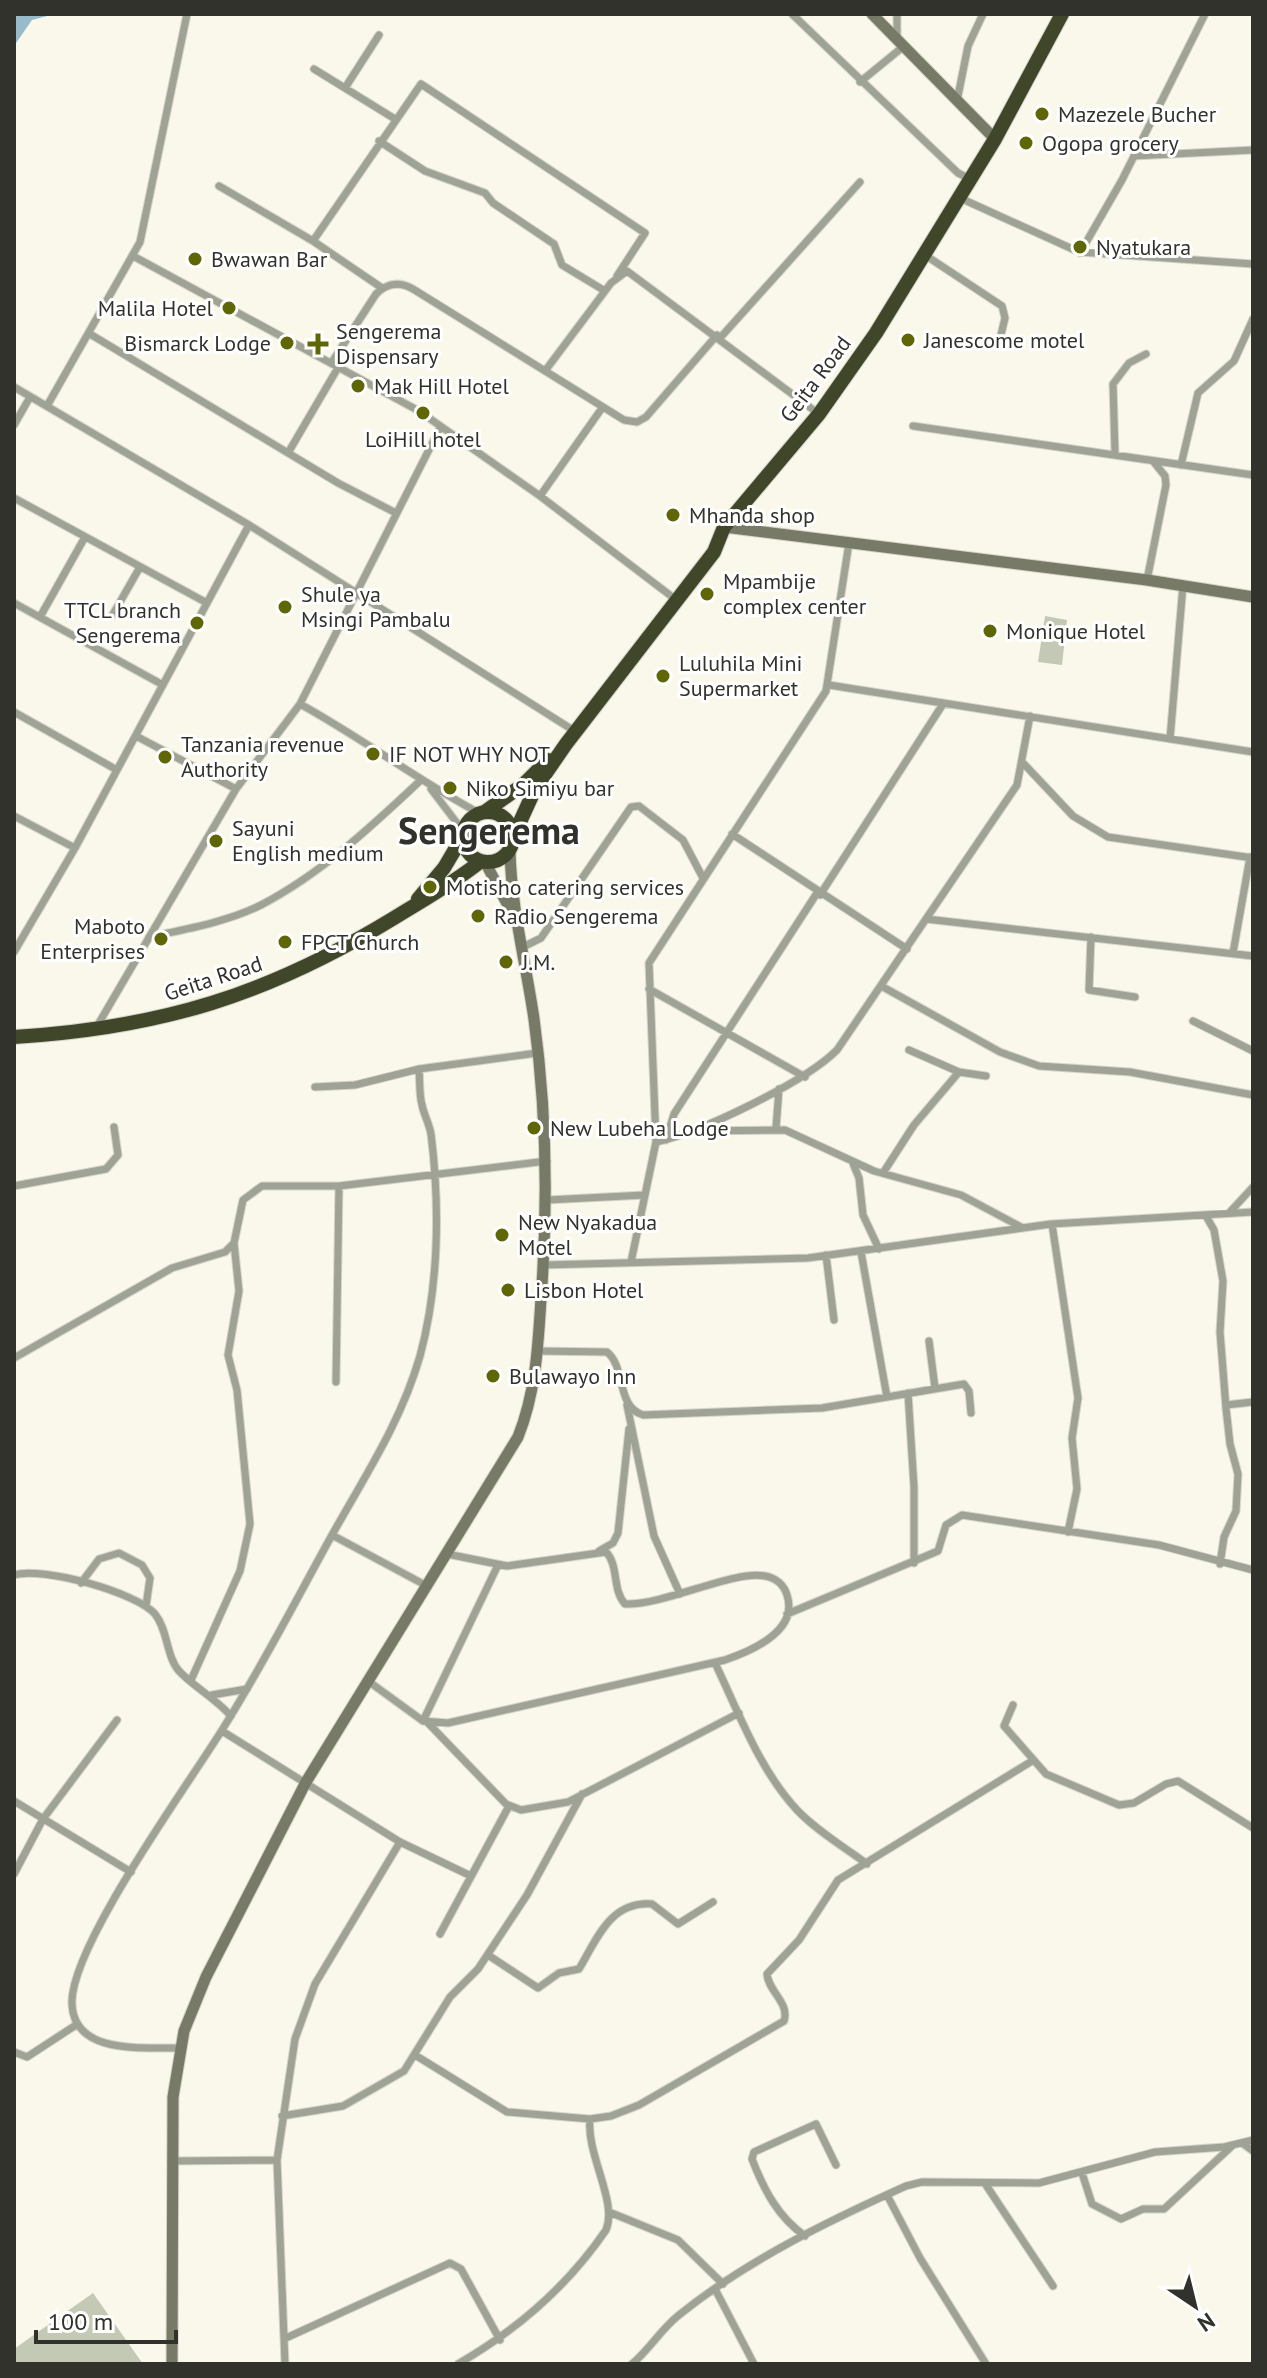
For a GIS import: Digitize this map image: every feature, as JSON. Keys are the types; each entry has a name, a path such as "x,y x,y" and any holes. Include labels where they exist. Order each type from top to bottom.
{"highway":[{"name":"Geita Road","path":"14,1037 94,1031 195,1010 277,980 335,954 483,862 504,858 535,789 675,599 714,552 724,527 819,414 925,255 995,139 1062,14"},
{"name":"Geita Road","path":"410,908 444,868 469,820 524,784 571,738"},
{"path":"483,812 505,817 512,843"},
{"path":"463,833 467,851 483,862"}],"main road":[{"path":"872,14 995,139"},
{"path":"724,527 1147,580 1253,597"},
{"path":"172,2364 173,2097 184,2031 206,1977 306,1782 366,1679 518,1437 532,1396 544,1265 547,1161 537,1053 516,920 512,843"},
{"path":"483,862 516,920"}],"street":[{"path":"47,406 133,256 143,229 187,14"},
{"path":"792,14 958,173 970,179"},
{"path":"860,82 900,42 897,14"},
{"path":"957,101 968,46 983,14"},
{"path":"1080,253 1134,156 1205,14"},
{"path":"345,88 379,35"},
{"path":"314,69 395,119"},
{"path":"313,241 379,141 423,84 642,231 644,238 545,371"},
{"path":"379,141 425,171 485,193 493,203 554,244 562,265 605,291"},
{"path":"1134,156 1253,150"},
{"path":"288,453 382,288 398,283 407,285 602,408 624,420 641,421 860,182"},
{"path":"219,186 313,241 382,288"},
{"path":"959,197 1080,253 1253,264"},
{"path":"925,255 1002,306 1005,318 999,343"},
{"path":"133,256 419,411 540,496 675,599"},
{"path":"617,276 632,273 819,414"},
{"path":"1147,580 1166,480 1177,464 1198,393 1234,361 1253,319"},
{"path":"90,334 288,453 396,513"},
{"path":"1115,453 1113,384 1129,363 1146,354"},
{"path":"14,387 249,525 571,738"},
{"path":"14,425 30,397"},
{"path":"540,496 602,408"},
{"path":"913,426 1253,475"},
{"path":"94,1031 236,789 300,704 358,595 440,428"},
{"path":"1153,461 1166,480"},
{"path":"14,498 207,603"},
{"path":"14,952 75,848 249,525"},
{"path":"40,617 85,537"},
{"path":"631,1262 656,1142 649,989 651,957 829,685 849,543"},
{"path":"112,616 140,567"},
{"path":"1170,739 1183,585"},
{"path":"14,603 163,685"},
{"path":"829,685 1253,752"},
{"path":"300,704 362,738 424,782 483,812"},
{"path":"666,1140 674,1114 943,704"},
{"path":"14,712 117,770"},
{"path":"656,1142 691,1131 805,1077 837,1050 883,987 1017,785 1024,764 1030,716"},
{"path":"136,736 236,789"},
{"path":"1024,764 1073,816 1108,837 1252,858 1233,953"},
{"path":"424,782 463,833"},
{"path":"149,937 259,906 308,876 424,782"},
{"path":"521,948 541,938 631,807 639,806 683,840 703,878"},
{"path":"14,816 75,848"},
{"path":"732,834 818,894 907,949"},
{"path":"926,919 1253,956"},
{"path":"1091,937 1089,990 1135,997"},
{"path":"883,987 1000,1052 1039,1066 1130,1072 1253,1095"},
{"path":"649,989 805,1077"},
{"path":"1193,1021 1253,1051"},
{"path":"909,1050 959,1072 986,1076"},
{"path":"315,1087 355,1085 419,1069 537,1053"},
{"path":"181,2048 112,2045 92,2039 76,2025 72,2004 77,1968 131,1872 247,1689 389,1437 419,1357 433,1283 431,1139 421,1102 419,1069"},
{"path":"883,1173 914,1125 959,1072"},
{"path":"776,1128 779,1089"},
{"path":"14,1186 106,1169 118,1155 114,1127"},
{"path":"691,1131 776,1128 874,1171 953,1192 1023,1228"},
{"path":"191,1680 240,1571 250,1524 237,1390 228,1355 239,1291 234,1243 243,1200 254,1188 274,1184 339,1186 547,1161"},
{"path":"852,1161 860,1187 863,1215 879,1249"},
{"path":"860,1187 874,1171"},
{"path":"336,1382 339,1186"},
{"path":"1229,1213 1253,1187"},
{"path":"547,1200 645,1195"},
{"path":"544,1265 754,1261 861,1252 1052,1224 1253,1212"},
{"path":"1206,1216 1214,1230 1223,1281 1220,1332 1229,1439 1238,1474 1236,1511 1224,1537 1220,1564"},
{"path":"1052,1224 1078,1401 1072,1438 1077,1489 1068,1532"},
{"path":"14,1358 172,1268 218,1256 234,1243"},
{"path":"861,1252 887,1397"},
{"path":"826,1255 834,1320"},
{"path":"929,1341 935,1388"},
{"path":"537,1351 607,1352 615,1361 626,1398 654,1536 680,1594"},
{"path":"626,1398 633,1411 643,1415 784,1411 964,1384 969,1391 971,1413"},
{"path":"908,1393 914,1487 914,1563"},
{"path":"1226,1405 1253,1402"},
{"path":"595,1553 611,1544 618,1533 630,1419"},
{"path":"787,1614 941,1549 946,1525 962,1515 1159,1545 1220,1564 1253,1570"},
{"path":"332,1535 427,1586"},
{"path":"81,1583 99,1559 119,1553 142,1565 150,1578 146,1606"},
{"path":"425,1722 448,1723 715,1663 749,1651 768,1639 785,1623 787,1614 787,1593 779,1581 762,1575 746,1575 680,1594 625,1604 620,1599 610,1554 595,1553 498,1565 447,1554"},
{"path":"1237,1568 1253,1563"},
{"path":"425,1722 498,1565"},
{"path":"14,1575 46,1573 146,1606 161,1623 177,1669 212,1695 231,1716"},
{"path":"715,1663 765,1767 791,1803 811,1823 867,1864"},
{"path":"366,1679 425,1722 509,1806 521,1810 557,1806 739,1713"},
{"path":"212,1695 247,1689"},
{"path":"1013,1705 1004,1726 1046,1774 1119,1805 1134,1803 1166,1784 1178,1781 1253,1828"},
{"path":"14,1874 43,1819 117,1720"},
{"path":"222,1731 400,1842 471,1876"},
{"path":"415,2055 507,2112 590,2119 611,2116 639,2105 784,2021 785,2008 768,1983 767,1974 799,1940 831,1886 1032,1761"},
{"path":"282,2116 332,2110 352,2103 404,2071 450,1997 488,1955 527,1895 582,1794"},
{"path":"14,1801 131,1872"},
{"path":"440,1934 509,1806"},
{"path":"285,2364 277,2160 282,2116 303,2008 400,1842"},
{"path":"488,1955 538,1988 556,1974 579,1969 600,1931 624,1909 652,1904 678,1924 713,1902"},
{"path":"14,2052 27,2057 76,2025"},
{"path":"458,2364 500,2340 536,2310 599,2240 609,2224 609,2212 588,2139 590,2119"},
{"path":"805,2236 788,2224 770,2199 752,2159 754,2152 816,2124 836,2165"},
{"path":"632,2364 668,2324 715,2289 805,2236 887,2195 922,2182 986,2185 1039,2183 1165,2150 1253,2140"},
{"path":"1238,2144 1253,2151"},
{"path":"1082,2173 1092,2204 1121,2219 1143,2209 1164,2209 1238,2144"},
{"path":"171,2161 277,2160"},
{"path":"986,2185 1053,2286"},
{"path":"887,2195 920,2258 986,2364"},
{"path":"609,2212 678,2240 723,2284"},
{"path":"286,2338 440,2265 454,2263 461,2269 500,2340"},
{"path":"715,2289 754,2364"}],"green space":[{"path":"1045,616 1067,620 1062,665 1038,662"},
{"path":"93,2293 143,2364 14,2364 14,2349"}],"water":[{"path":"14,14 55,14 32,20 14,46"}],"place":[{"name":"Mazezele Bucher","path":"1042,114"},
{"name":"Ogopa grocery","path":"1026,143"},
{"name":"Nyatukara","path":"1080,247"},
{"name":"Bwawan Bar","path":"195,259"},
{"name":"Malila Hotel","path":"229,308"},
{"name":"Janescome motel","path":"908,340"},
{"name":"Bismarck Lodge","path":"287,343"},
{"name":"Sengerema Dispensary","path":"318,344"},
{"name":"Mak Hill Hotel","path":"358,386"},
{"name":"LoiHill hotel","path":"423,413"},
{"name":"Mhanda shop","path":"673,515"},
{"name":"Mpambije complex center","path":"707,594"},
{"name":"Shule ya Msingi Pambalu","path":"285,607"},
{"name":"TTCL branch Sengerema","path":"197,623"},
{"name":"Monique Hotel","path":"990,631"},
{"name":"Luluhila Mini Supermarket","path":"663,676"},
{"name":"IF NOT WHY NOT","path":"373,754"},
{"name":"Tanzania revenue Authority","path":"165,757"},
{"name":"Niko Simiyu bar","path":"450,788"},
{"name":"Sayuni English medium","path":"216,841"},
{"name":"Motisho catering services","path":"430,887"},
{"name":"Radio Sengerema","path":"478,916"},
{"name":"Maboto Enterprises","path":"161,939"},
{"name":"FPCT Church","path":"285,942"},
{"name":"J.M.","path":"506,962"},
{"name":"New Lubeha Lodge","path":"534,1128"},
{"name":"New Nyakadua Motel","path":"502,1235"},
{"name":"Lisbon Hotel","path":"508,1290"},
{"name":"Bulawayo Inn","path":"493,1376"}],"district":[{"name":"Sengerema","path":"489,829"}]}
